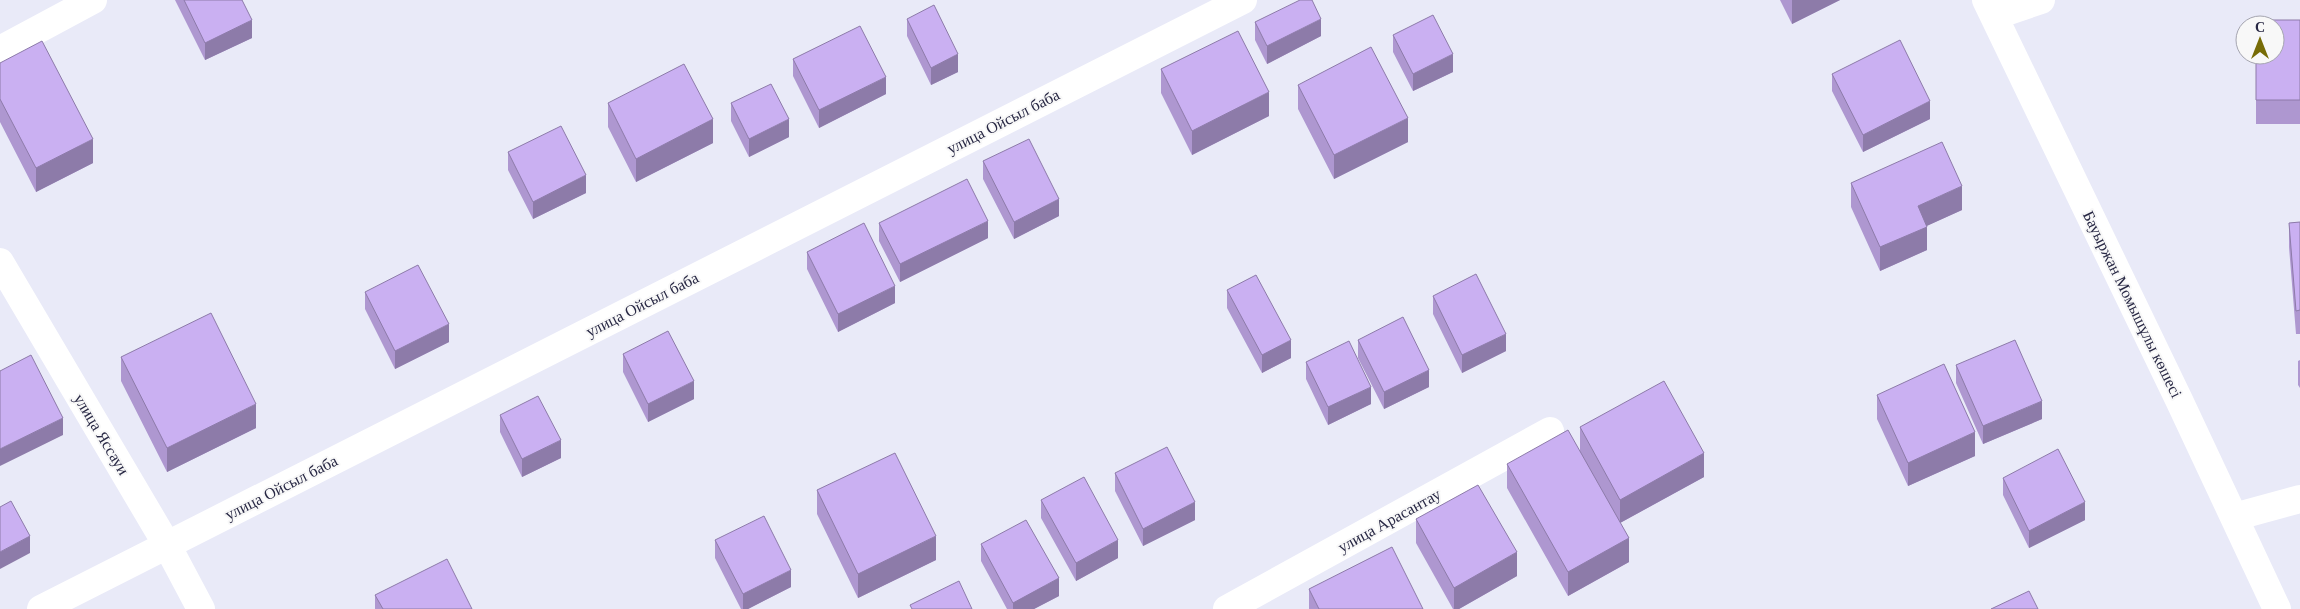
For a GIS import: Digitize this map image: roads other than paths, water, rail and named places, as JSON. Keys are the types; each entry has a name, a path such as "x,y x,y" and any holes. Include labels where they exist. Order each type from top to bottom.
{"street":[{"path":"0,50 93,0"},
{"name":"улица Ойсыл баба","path":"41,609 1243,0"},
{"path":"1990,8 2041,0"},
{"name":"Бауыржан Момышұлы көшесі","path":"1990,8 2234,517 2276,609"},
{"name":"улица Яссауи","path":"0,262 167,545 201,609"},
{"name":"улица Арасантау","path":"1227,609 1550,431"},
{"path":"2234,517 2300,499"}]}
